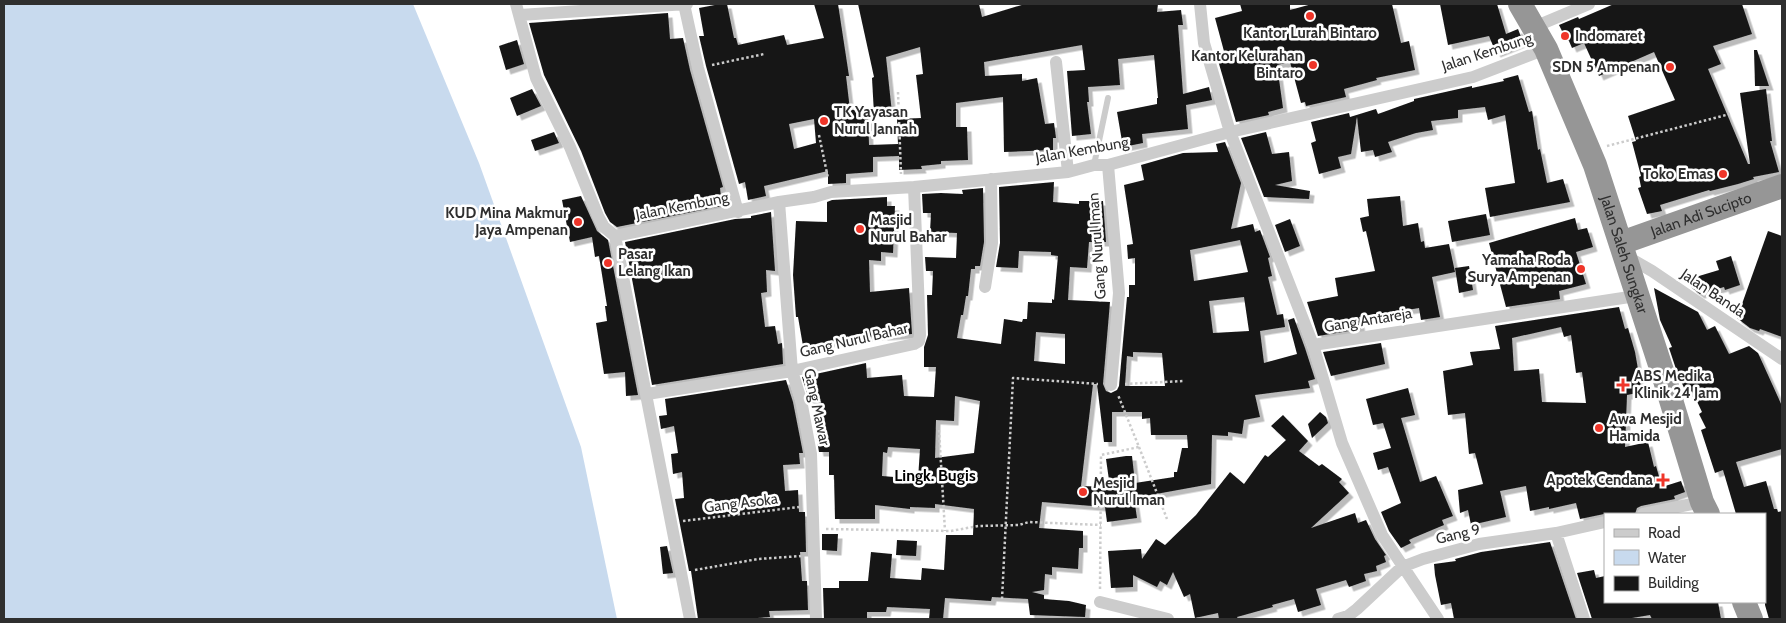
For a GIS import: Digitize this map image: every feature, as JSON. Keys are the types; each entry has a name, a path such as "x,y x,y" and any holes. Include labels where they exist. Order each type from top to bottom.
{"highway":[{"name":"Jalan Saleh Sungkar","path":"1520,4 1546,49 1589,151 1623,250 1636,296 1664,377 1705,508"},
{"name":"Jalan Adi Sucipto","path":"1623,250 1782,186"},
{"path":"1744,603 1751,619"}],"street":[{"path":"690,619 615,236 604,227 598,216 570,147 536,78 518,9 608,8 685,4 698,68 738,212"},
{"path":"1200,4 1204,43 1230,132 1313,345"},
{"path":"1534,27 1589,4"},
{"name":"Jalan Kembung","path":"615,236 779,202 814,197 831,192 908,188 1068,172 1094,165 1108,165 1230,132 1473,77 1546,49"},
{"path":"1056,62 1068,172"},
{"name":"Gang Nurul Iman","path":"1108,165 1119,293 1112,385"},
{"path":"984,287 992,243 992,179"},
{"name":"Gang Nurul Bahar","path":"792,371 914,344 919,341 908,188"},
{"name":"Gang Mawar","path":"779,202 792,371 801,400 811,454 816,555 816,619"},
{"name":"Jalan Banda","path":"1623,250 1652,272 1782,359"},
{"name":"Gang Antareja","path":"1438,619 1382,535 1342,443 1313,345 1636,296"},
{"path":"647,394 792,371"},
{"path":"1653,513 1705,508"},
{"name":"Gang 9","path":"1338,619 1348,616 1357,609 1402,567 1423,559 1479,544 1604,522"},
{"path":"1556,532 1584,619"},
{"path":"1100,602 1168,619"}],"lane":[{"path":"1094,165 1108,98"}],"path":[{"path":"698,68 764,54"},
{"path":"898,92 908,188"},
{"path":"1589,151 1730,114"},
{"path":"819,135 831,192"},
{"path":"1002,599 1012,378 1112,385 1184,381"},
{"path":"1112,385 1139,447 1166,519"},
{"path":"940,430 945,531"},
{"path":"1100,602 1101,455 1139,447"},
{"name":"Gang Asoka","path":"672,523 814,505"},
{"path":"814,529 945,531 978,526 1018,525 1029,522 1101,525"},
{"path":"681,572 758,559 816,555"}],"water":[{"path":"4,4 413,4 479,163 581,447 617,619 4,619"}],"building":[{"path":"727,4 734,38 736,38 738,45 784,35 787,45 824,38 814,4 838,4 849,76 846,76 850,110 868,110 869,145 898,144 897,119 921,118 916,75 923,74 920,47 886,57 892,113 874,114 872,78 874,77 858,4 979,4 982,17 1025,4 1158,4 1157,12 1181,10 1183,25 1178,25 1183,94 1209,87 1212,100 1186,105 1188,129 1142,134 1143,143 1123,147 1117,112 1157,104 1154,55 1118,59 1120,85 1088,87 1089,102 1087,102 1091,134 1072,136 1067,71 1085,70 1082,45 984,62 985,76 1022,74 1022,81 1037,78 1045,124 1054,123 1056,138 1053,138 1053,150 1004,152 1003,97 956,103 956,127 967,127 968,160 941,161 941,164 921,166 922,169 899,170 899,156 873,157 873,172 846,174 846,183 828,184 828,171 764,186 766,196 748,200 745,182 739,184 706,66 699,36 704,36 699,8","holes":["814,119 816,143 794,149 789,124"]},
{"path":"1240,4 1290,4 1290,10 1312,4 1392,4 1401,43 1409,41 1415,70 1376,78 1377,80 1344,89 1346,97 1306,106 1305,102 1301,103 1290,62 1277,65 1283,108 1268,112 1269,115 1236,122 1217,57 1225,55 1215,18 1242,11"},
{"path":"1440,4 1497,4 1506,34 1518,29 1523,42 1496,53 1489,36 1448,45"},
{"path":"1614,4 1742,4 1752,34 1713,46 1721,64 1708,69 1748,164 1750,164 1740,93 1766,89 1772,141 1770,141 1779,172 1753,177 1754,179 1738,184 1709,190 1660,205 1662,211 1647,214 1638,188 1641,187 1639,177 1641,176 1632,142 1636,141 1628,116 1675,100 1654,52 1599,76 1584,43 1572,48 1559,25 1578,17 1579,19"},
{"path":"668,13 670,39 683,38 690,70 723,187 720,188 722,206 617,227 610,222 605,213 581,151 544,75 529,23"},
{"path":"517,40 524,64 506,70 499,46"},
{"path":"1754,50 1757,50 1769,86 1755,86"},
{"path":"1518,75 1529,112 1532,111 1538,150 1540,149 1547,183 1563,179 1570,202 1490,217 1485,188 1515,183 1505,115 1488,120 1485,107 1458,110 1458,118 1431,121 1433,130 1388,142 1392,152 1375,157 1373,150 1361,152 1357,117 1351,154 1338,157 1341,168 1319,174 1311,143 1316,141 1311,122 1349,113 1350,117 1376,109 1378,114 1414,101 1414,99 1504,81 1503,79"},
{"path":"532,89 541,106 517,116 510,98"},
{"path":"554,132 559,143 535,151 531,140"},
{"path":"1266,132 1272,154 1289,152 1292,181 1275,185 1310,191 1309,199 1264,197 1241,138"},
{"path":"1225,142 1241,183 1231,229 1253,224 1255,232 1260,230 1270,257 1268,258 1272,276 1268,277 1277,315 1283,314 1285,327 1260,331 1264,363 1297,354 1288,320 1294,318 1315,379 1308,381 1310,388 1255,395 1260,417 1244,420 1242,434 1228,432 1228,436 1212,435 1211,484 1134,498 1137,518 1107,522 1105,507 1042,502 1039,528 1083,531 1083,548 1079,548 1078,569 1052,567 1052,575 1045,574 1044,590 1032,592 1044,595 1044,599 1069,601 1086,605 1085,617 1030,615 1028,599 992,597 991,601 945,598 943,619 929,619 930,609 887,607 886,612 867,612 867,619 824,619 823,588 839,588 839,581 868,581 871,552 892,554 890,578 921,580 922,568 944,570 946,535 973,535 974,509 935,504 935,508 910,507 910,509 875,505 875,519 835,519 834,475 829,475 829,452 819,452 815,428 824,427 821,401 810,403 802,377 866,363 867,378 902,375 904,396 934,397 936,367 924,367 924,347 928,335 927,295 932,295 933,271 926,271 925,257 956,258 957,233 930,232 931,213 923,213 922,194 963,194 962,190 983,188 984,242 980,266 975,266 975,269 971,269 968,296 966,296 963,315 961,315 957,338 1001,344 1004,319 1022,322 1023,319 1027,319 1028,302 1052,303 1052,299 1054,300 1058,256 1051,255 1051,252 1019,251 1018,268 996,267 1000,243 999,187 1054,182 1053,202 1079,204 1079,201 1103,201 1106,242 1089,242 1087,268 1070,267 1068,300 1110,302 1103,384 1106,391 1111,393 1117,390 1119,386 1127,297 1129,297 1129,285 1135,285 1135,258 1128,259 1127,245 1133,244 1124,185 1144,180 1141,165 1183,153 1218,152 1216,144","holes":["1240,240 1248,272 1194,281 1190,250","1244,297 1249,331 1213,333 1209,301","1036,332 1065,334 1065,364 1034,361","1133,352 1162,353 1165,386 1125,386 1127,356 1133,357","1093,384 1097,384 1104,442 1112,442 1112,412 1142,412 1142,419 1150,418 1151,435 1187,435 1188,448 1182,448 1177,472 1174,472 1174,477 1135,483 1132,456 1106,459 1110,487 1081,486","955,396 980,401 974,453 935,458 936,420 954,421","888,447 920,449 918,479 882,476 883,452 887,453"]},
{"path":"581,196 597,231 608,240 638,395 626,396 625,372 604,374 596,323 607,321 605,306 607,306 599,256 595,257 592,237 570,242 562,200"},
{"path":"1400,196 1403,226 1418,223 1421,242 1424,241 1425,248 1449,244 1455,272 1432,277 1440,317 1421,320 1419,308 1382,313 1359,317 1361,329 1318,336 1307,302 1338,296 1335,278 1375,271 1366,231 1363,232 1360,218 1369,216 1367,199"},
{"path":"887,197 887,206 895,206 893,253 881,252 881,261 869,260 870,292 909,288 912,334 883,335 803,346 798,317 796,317 793,275 796,221 827,222 827,202 832,200"},
{"path":"771,212 775,271 766,270 767,292 761,293 765,327 775,326 778,344 782,343 783,364 652,385 625,242 735,219 751,218 751,216"},
{"path":"1486,214 1490,235 1452,242 1448,221"},
{"path":"1575,218 1578,230 1587,228 1593,247 1576,252 1586,284 1559,291 1560,299 1506,307 1489,243"},
{"path":"1290,219 1300,246 1285,252 1275,225"},
{"path":"1768,231 1782,236 1782,337 1760,329 1759,331 1750,328 1737,318"},
{"path":"1731,256 1740,285 1725,290 1724,287 1700,294 1692,288 1689,279 1719,270 1716,261"},
{"path":"1469,266 1473,290 1459,293 1455,268"},
{"path":"1654,288 1698,312 1707,330 1715,326 1729,354 1749,346 1758,353 1782,406 1782,449 1736,462 1744,487 1766,481 1774,509 1777,509 1778,512 1782,511 1782,618 1769,619 1765,605 1766,513 1736,513 1723,470 1715,473 1701,430 1706,428 1699,414 1702,412 1692,391 1687,394 1678,375 1669,348 1672,347 1660,320"},
{"path":"1619,307 1625,329 1628,328 1635,352 1642,392 1627,395 1625,447 1648,442 1654,467 1656,466 1662,487 1681,481 1685,492 1674,496 1675,499 1641,506 1637,508 1635,513 1604,513 1580,519 1576,503 1530,511 1526,486 1500,491 1506,517 1471,525 1468,510 1460,513 1458,490 1483,484 1475,453 1469,454 1465,413 1448,415 1443,371 1473,365 1470,352 1500,349 1495,326","holes":["1561,327 1564,337 1571,335 1576,373 1582,372 1586,403 1542,402 1539,369 1514,371 1512,338"]},
{"path":"1381,343 1385,364 1331,376 1323,352"},
{"path":"786,380 793,402 803,453 799,453 800,464 783,465 785,491 798,490 799,512 805,512 806,552 800,552 802,581 807,581 808,610 769,611 770,617 698,619 691,571 689,571 675,499 684,498 682,472 673,474 671,454 678,453 674,426 661,429 659,416 667,415 665,399"},
{"path":"1408,388 1415,415 1401,418 1420,482 1436,476 1453,516 1442,520 1444,525 1409,540 1411,543 1401,548 1389,531 1381,512 1401,503 1388,467 1378,470 1373,453 1391,448 1383,423 1373,425 1366,399"},
{"path":"1320,412 1326,417 1328,423 1312,438 1308,424"},
{"path":"1283,415 1308,441 1299,451 1319,466 1322,464 1342,479 1339,482 1349,493 1311,528 1355,513 1358,523 1366,520 1375,539 1386,555 1384,556 1386,562 1376,566 1377,571 1364,574 1366,581 1349,587 1346,580 1316,589 1321,605 1298,612 1294,599 1237,617 1238,619 1219,619 1218,613 1195,618 1190,594 1184,597 1173,572 1167,585 1160,581 1157,587 1133,575 1133,587 1111,588 1108,551 1141,549 1142,559 1156,539 1165,545 1196,515 1230,472 1244,484 1265,455 1268,457 1286,440 1271,426"},
{"path":"822,534 838,534 837,551 822,550"},
{"path":"897,540 917,541 916,556 896,555"},
{"path":"1550,542 1576,619 1454,619 1451,603 1441,605 1434,564 1456,561 1455,559 1481,552"},
{"path":"667,546 673,573 663,574 660,547"},
{"path":"1594,570 1596,578 1604,576 1604,603 1718,603 1721,619 1652,619 1650,615 1626,619 1592,619 1577,573"}],"place":[{"name":"Kantor Lurah Bintaro","path":"1310,16"},
{"name":"Indomaret","path":"1565,36"},
{"name":"Kantor Kelurahan Bintaro","path":"1313,65"},
{"name":"SDN 5 Ampenan","path":"1670,67"},
{"name":"TK Yayasan Nurul Jannah","path":"824,121"},
{"name":"Toko Emas","path":"1723,174"},
{"name":"KUD Mina Makmur Jaya Ampenan","path":"578,222"},
{"name":"Masjid Nurul Bahar","path":"860,229"},
{"name":"Pasar Lelang Ikan","path":"608,263"},
{"name":"Yamaha Roda Surya Ampenan","path":"1581,269"},
{"name":"ABS Medika Klinik 24 Jam","path":"1623,385"},
{"name":"Awa Mesjid Hamida","path":"1599,428"},
{"name":"Apotek Cendana","path":"1663,480"},
{"name":"Mesjid Nurul Iman","path":"1083,492"}],"district":[{"name":"Lingk. Bugis","path":"935,475"}]}
